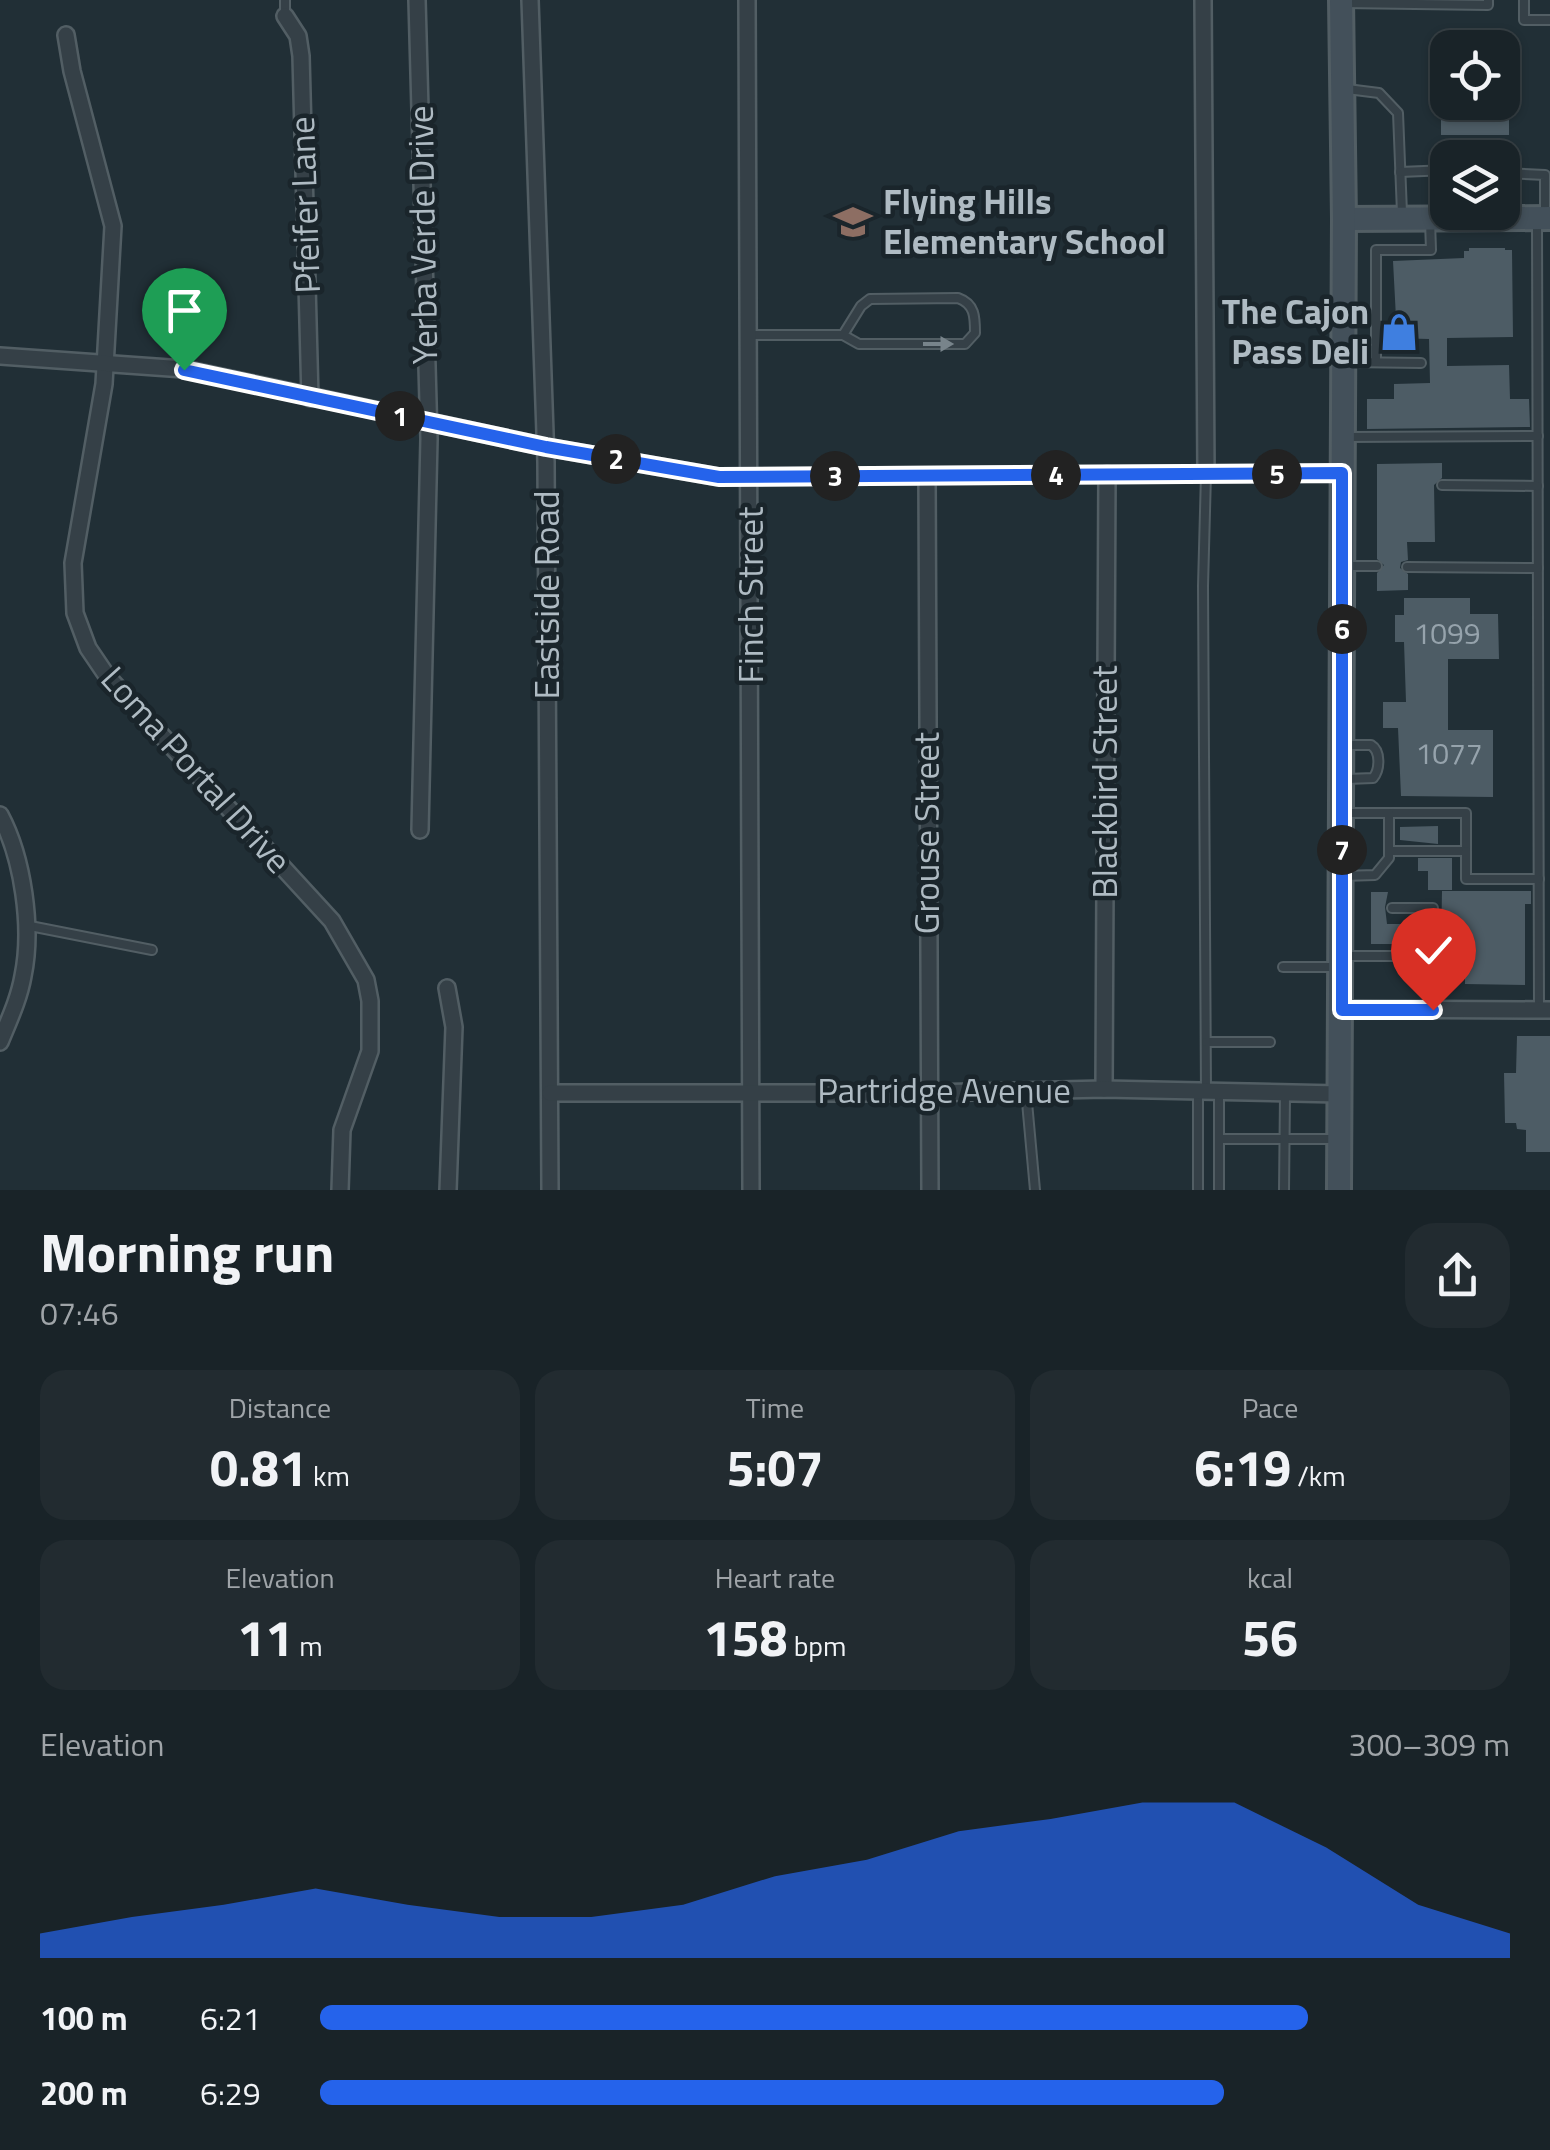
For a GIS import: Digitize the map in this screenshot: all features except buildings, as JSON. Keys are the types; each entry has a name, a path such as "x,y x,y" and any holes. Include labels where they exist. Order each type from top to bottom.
{"main road":[{"path":"1339,1190 1342,1"},
{"path":"1344,218 1430,218"}],"street":[{"name":"Yerba Verde Drive","path":"417,0 428,422 420,830"},
{"name":"Eastside Road","path":"530,0 546,447 550,1190"},
{"name":"Finch Street","path":"746,0 751,1190"},
{"path":"1204,0 1206,474"},
{"name":"Pfeifer Lane","path":"285,8 298,36 301,56 310,398"},
{"name":"Loma Portal Drive","path":"66,35 72,72 113,226 105,363 74,563 75,614 88,648 107,676 332,921 366,980 370,1050 342,1130 340,1190"},
{"path":"0,356 184,370 546,447 719,477 1342,473"},
{"name":"Blackbird Street","path":"1104,1089 1107,474"},
{"name":"Grouse Street","path":"927,476 930,1190"},
{"path":"0,815 18,864 24,896 24,970 18,998 0,1042"},
{"path":"447,988 454,1027 448,1190"},
{"path":"1342,1010 1545,1010"},
{"name":"Partridge Avenue","path":"550,1093 1104,1089 1339,1094"}],"lane":[{"path":"1342,1 1488,5 1488,0"},
{"path":"1524,0 1524,20 1550,20"},
{"path":"1342,89 1379,93 1398,113 1402,218"},
{"path":"1400,172 1430,171"},
{"path":"1520,174 1545,175 1538,436 1539,879 1545,1010"},
{"path":"1376,362 1376,250 1430,250 1430,230"},
{"path":"749,335 842,335 859,344 966,344 975,333 975,316 968,302 958,298 876,298 860,306 842,335"},
{"path":"1343,362 1421,363"},
{"path":"1342,437 1538,436"},
{"path":"1198,1190 1208,1093 1203,586 1206,474"},
{"path":"1442,485 1538,486"},
{"path":"1342,566 1377,566"},
{"path":"1406,567 1538,568"},
{"path":"1538,596 1550,596"},
{"path":"1342,745 1372,745 1378,754 1373,778 1342,780"},
{"path":"1342,813 1466,813 1466,879 1539,879"},
{"path":"1342,876 1375,875 1388,858 1388,813"},
{"path":"1388,850 1466,850"},
{"path":"1392,908 1433,908 1433,1010"},
{"path":"24,925 152,950"},
{"path":"1283,967 1433,956"},
{"path":"1206,1042 1270,1042"},
{"path":"1026,1091 1035,1190"},
{"path":"1208,1093 1220,1138 1219,1190"},
{"path":"1284,1190 1285,1093"},
{"path":"1220,1138 1339,1138"}],"place":[{"name":"Flying Hills Elementary School","path":"853,222"},
{"name":"The Cajon Pass Deli","path":"1399,332"}],"route":[{"path":"184,370 546,447 719,477 1342,473 1342,1010 1433,1010"}]}
